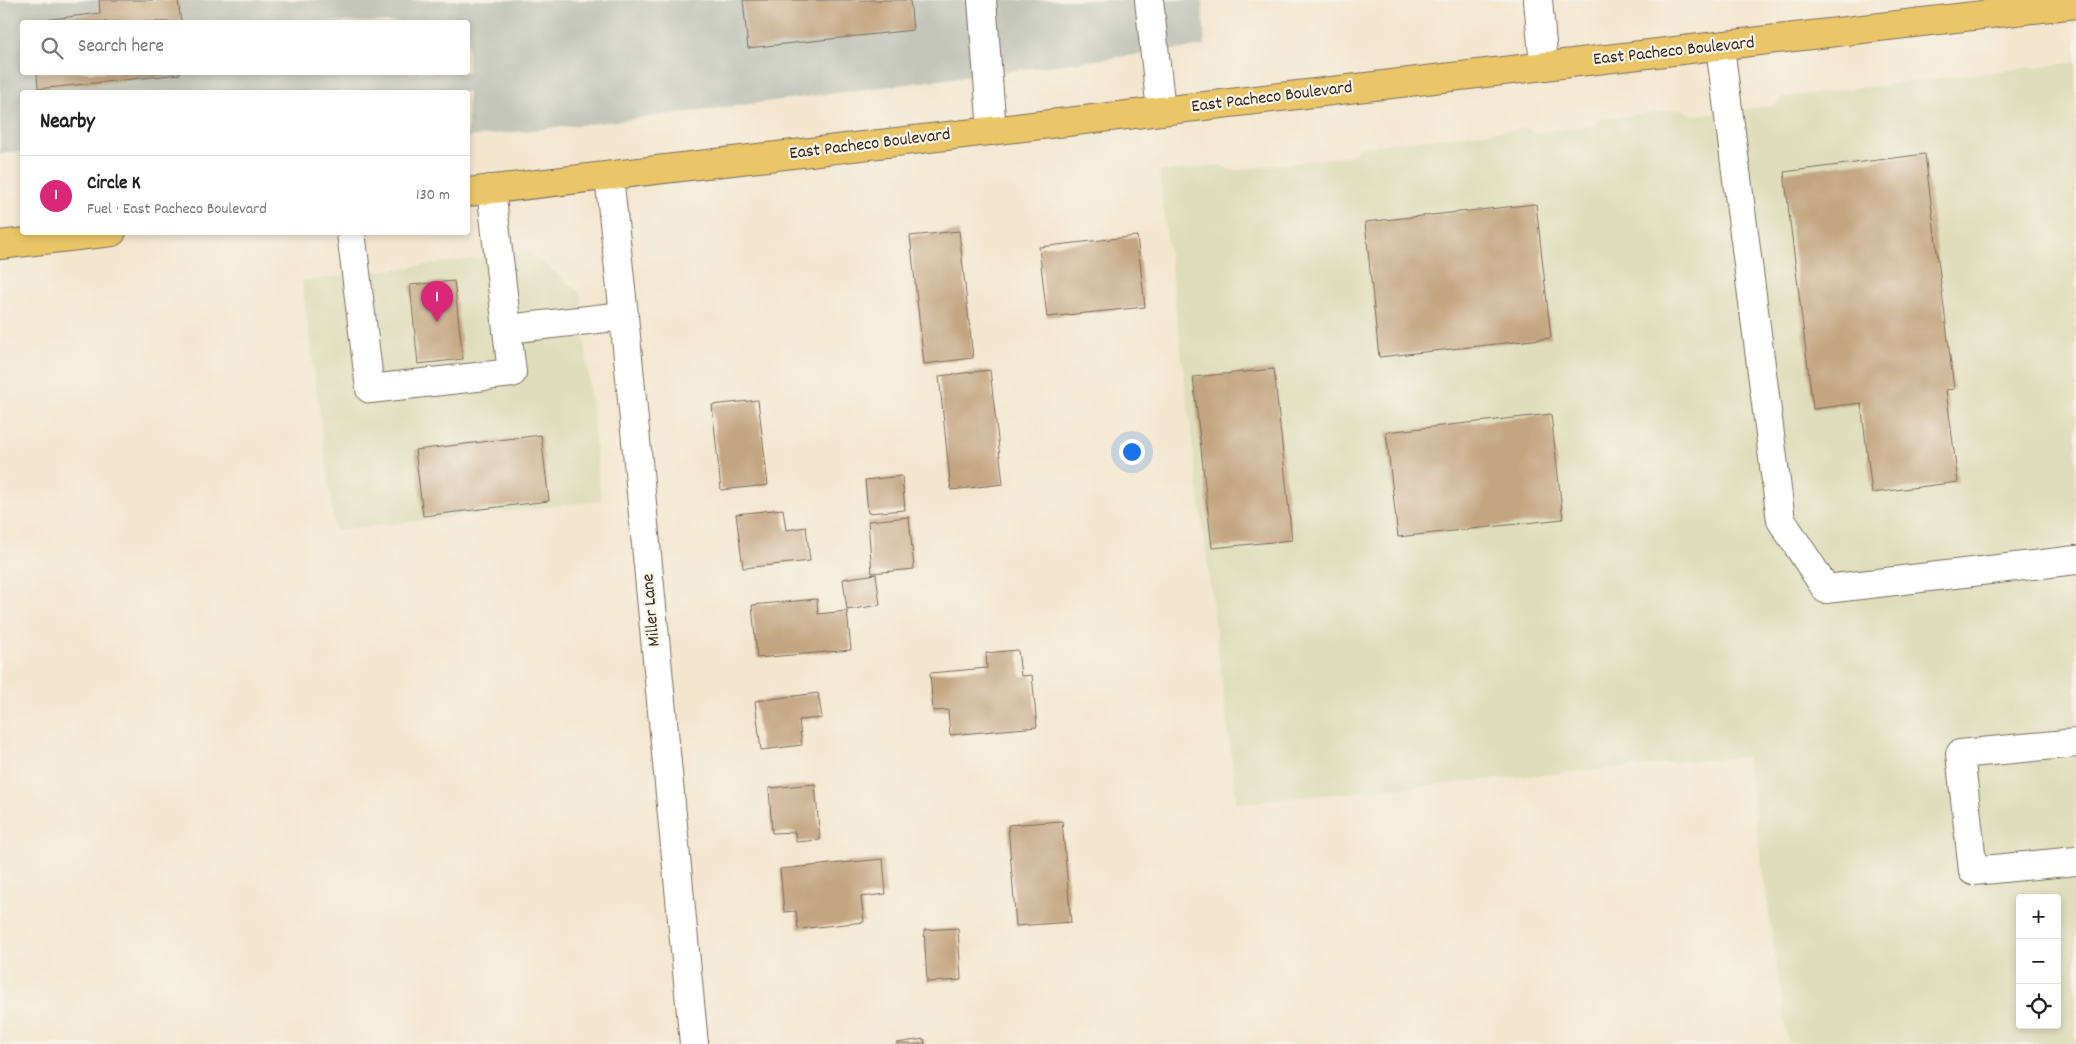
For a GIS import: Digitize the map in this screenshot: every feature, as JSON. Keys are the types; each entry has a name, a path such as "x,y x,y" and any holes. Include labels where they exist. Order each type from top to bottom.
{"highway":[{"name":"East Pacheco Boulevard","path":"479,191 2076,4"},
{"path":"0,245 86,235"}],"street":[{"path":"982,0 992,131"},
{"path":"1149,0 1161,111"},
{"path":"1538,0 1544,66"},
{"path":"1720,47 1781,520 1826,589 2076,560"},
{"name":"Miller Lane","path":"609,176 694,1044"},
{"path":"352,235 370,389 512,373 507,330 479,191"},
{"path":"507,330 624,316"},
{"path":"2076,742 1960,754 1973,871 2076,861"}],"shaded area":[{"path":"0,0 1202,0 1205,46 617,121 470,137 470,90 20,90 20,151 0,154"},
{"path":"2076,62 2076,1044 1788,1044 1746,756 1237,803 1159,172 1220,165 1231,171 1349,156 1360,147 1526,128 1535,133 1594,125 1601,119 1681,109 1694,115 1774,106 1783,97"},
{"path":"528,252 580,293 601,501 335,530 302,281"}],"building":[{"path":"99,0 178,0 181,20 44,20 100,13"},
{"path":"743,0 910,0 913,30 748,48"},
{"path":"37,75 171,75 38,89"},
{"path":"1925,154 1954,389 1946,390 1958,482 1872,493 1861,403 1813,409 1784,172"},
{"path":"1536,204 1551,338 1379,357 1365,222"},
{"path":"959,231 973,358 924,364 910,236"},
{"path":"1137,236 1145,307 1047,317 1039,247"},
{"path":"454,281 463,359 418,364 410,285"},
{"path":"1274,369 1292,540 1212,548 1193,377"},
{"path":"990,370 1003,484 951,490 939,376"},
{"path":"758,400 768,485 721,490 712,405"},
{"path":"1551,414 1563,519 1398,537 1386,432"},
{"path":"541,435 549,501 423,516 415,450"},
{"path":"902,476 905,510 868,513 865,480"},
{"path":"783,509 786,530 806,527 810,561 743,568 736,514"},
{"path":"909,517 914,569 872,573 868,521"},
{"path":"876,574 880,605 847,610 843,579"},
{"path":"817,599 818,614 847,611 851,650 757,658 752,605"},
{"path":"1018,650 1021,676 1032,675 1037,727 950,735 948,710 933,711 930,673 987,668 986,653"},
{"path":"818,693 822,718 799,720 802,745 761,750 755,701"},
{"path":"815,784 820,840 796,842 795,832 772,833 769,788"},
{"path":"1062,821 1071,922 1016,926 1008,825"},
{"path":"883,859 886,894 861,897 864,922 798,929 796,911 784,912 780,869"},
{"path":"958,928 961,980 927,982 924,930"},
{"path":"924,1039 925,1044 896,1044 896,1043"}],"place":[{"name":"Circle K","path":"437,322"}]}
